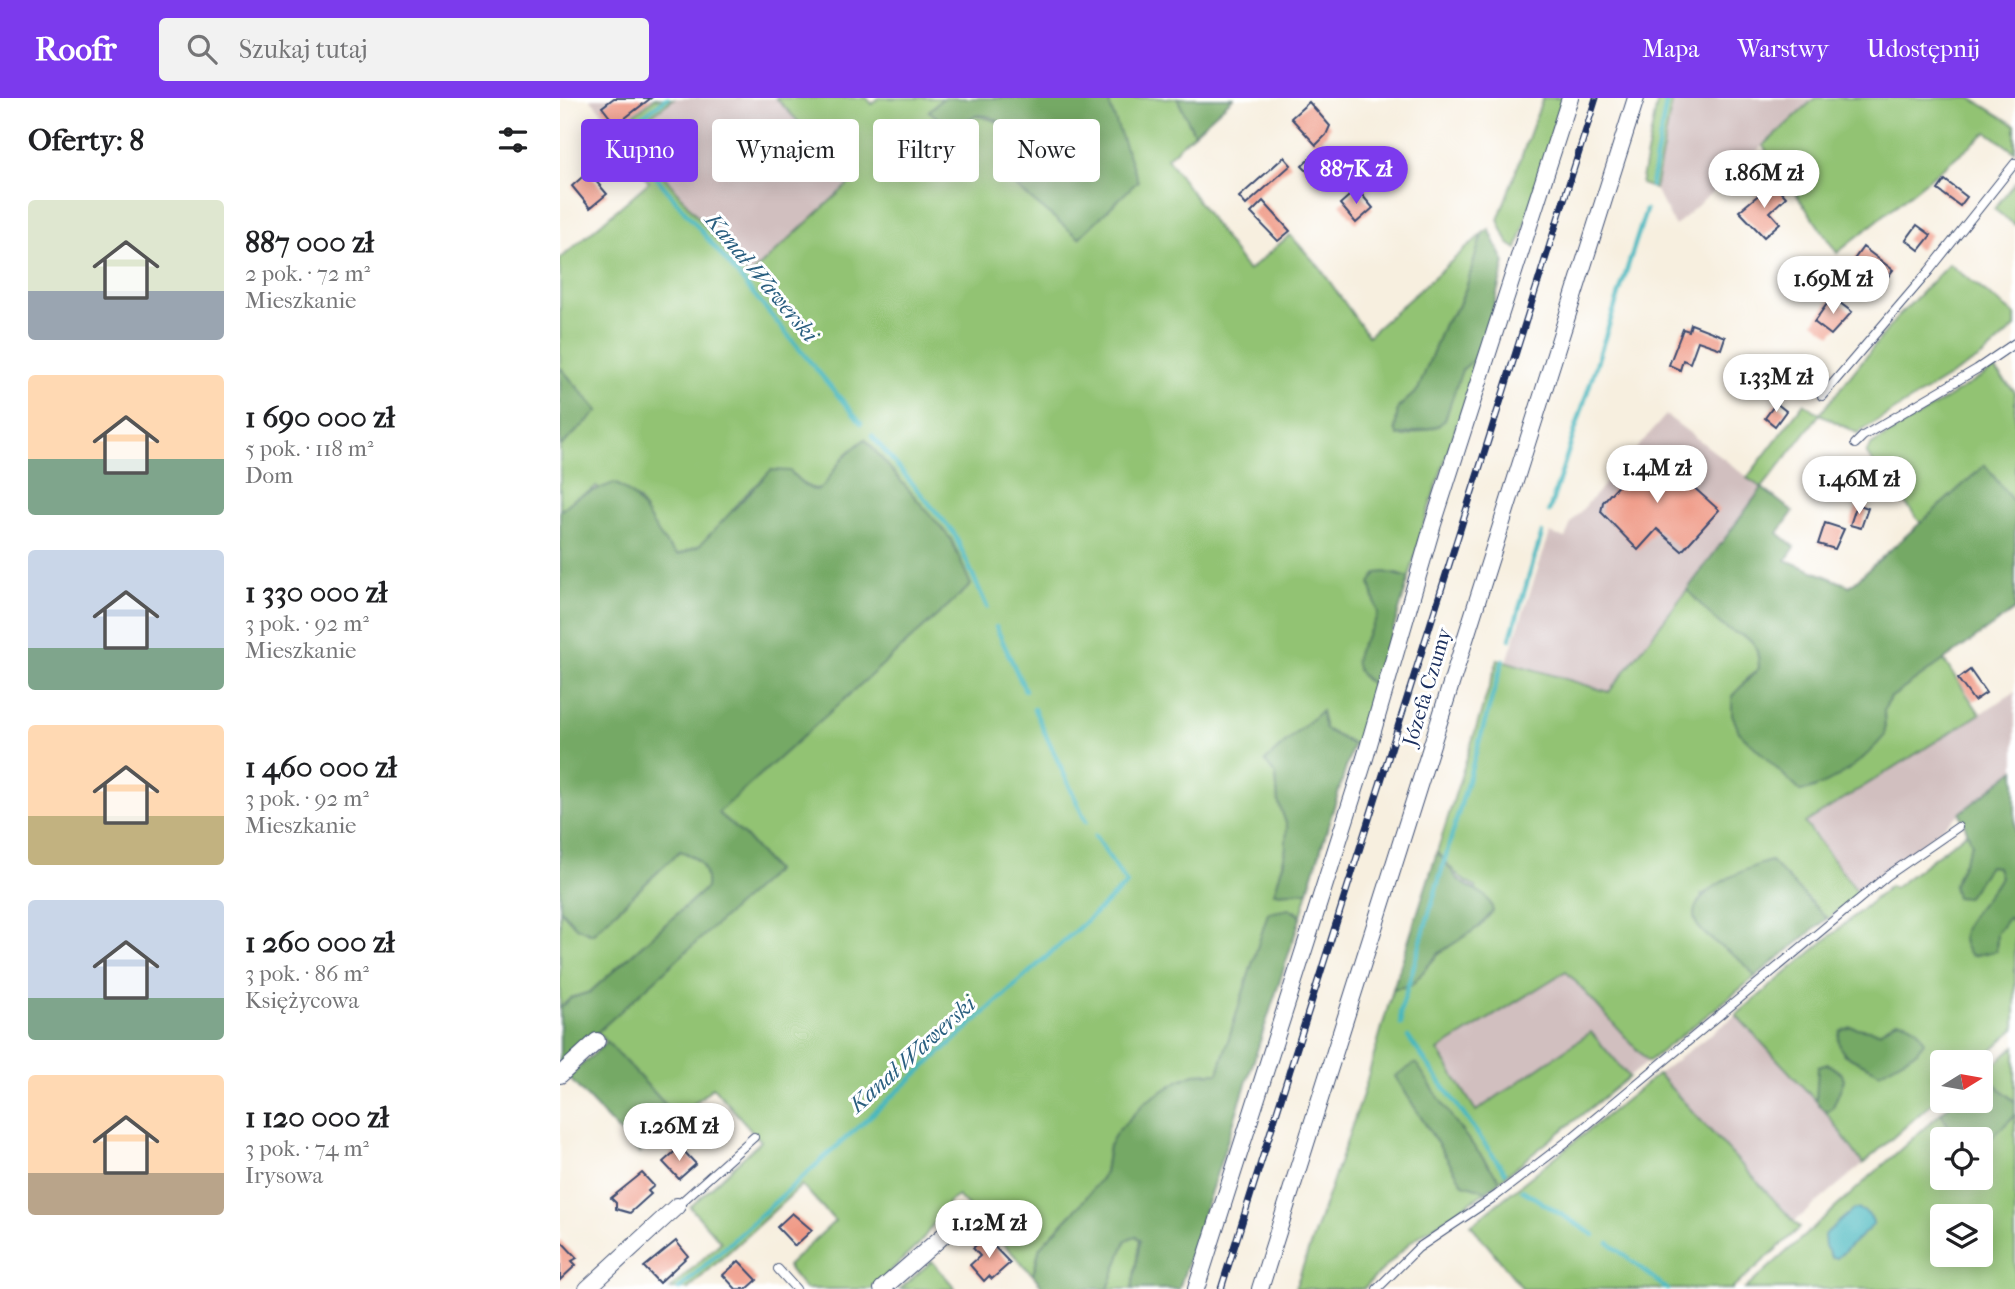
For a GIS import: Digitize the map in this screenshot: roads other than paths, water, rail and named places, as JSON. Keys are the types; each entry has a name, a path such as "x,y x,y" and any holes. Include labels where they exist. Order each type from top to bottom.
{"street":[{"path":"1196,1289 1365,758 1433,524 1570,98"},
{"name":"Józefa Czumy","path":"1260,1289 1636,98"},
{"path":"560,1075 597,1041"},
{"path":"587,1289 677,1206"},
{"path":"882,1289 967,1215"}],"lane":[{"path":"1822,396 1929,271 2015,163"},
{"path":"1855,444 1863,436 1966,376 2015,343"},
{"path":"1377,1289 1418,1248 1497,1195 1569,1140 1887,876 1958,827"},
{"path":"677,1206 754,1137"},
{"path":"778,1269 796,1289"}],"water":[{"path":"1854,1209 1867,1214 1873,1225 1837,1258 1832,1258 1825,1246 1824,1235"}],"waterway":[{"name":"Kanał Wawerski","path":"667,98 622,131 622,136 861,423"},
{"path":"1651,186 1667,98"},
{"path":"1549,511 1646,210"},
{"name":"Kanał Wawerski","path":"872,436 954,533 987,607"},
{"path":"1510,639 1542,533"},
{"name":"Kanał Wawerski","path":"996,627 1025,690"},
{"path":"1401,1024 1400,1013 1503,660"},
{"name":"Kanał Wawerski","path":"1034,709 1086,822"},
{"name":"Kanał Wawerski","path":"679,1289 1127,884 1095,836"},
{"path":"1408,1037 1505,1172"},
{"path":"1522,1190 1594,1235"},
{"path":"1609,1243 1667,1289"}],"railway":[{"path":"1221,1289 1596,98"}]}
